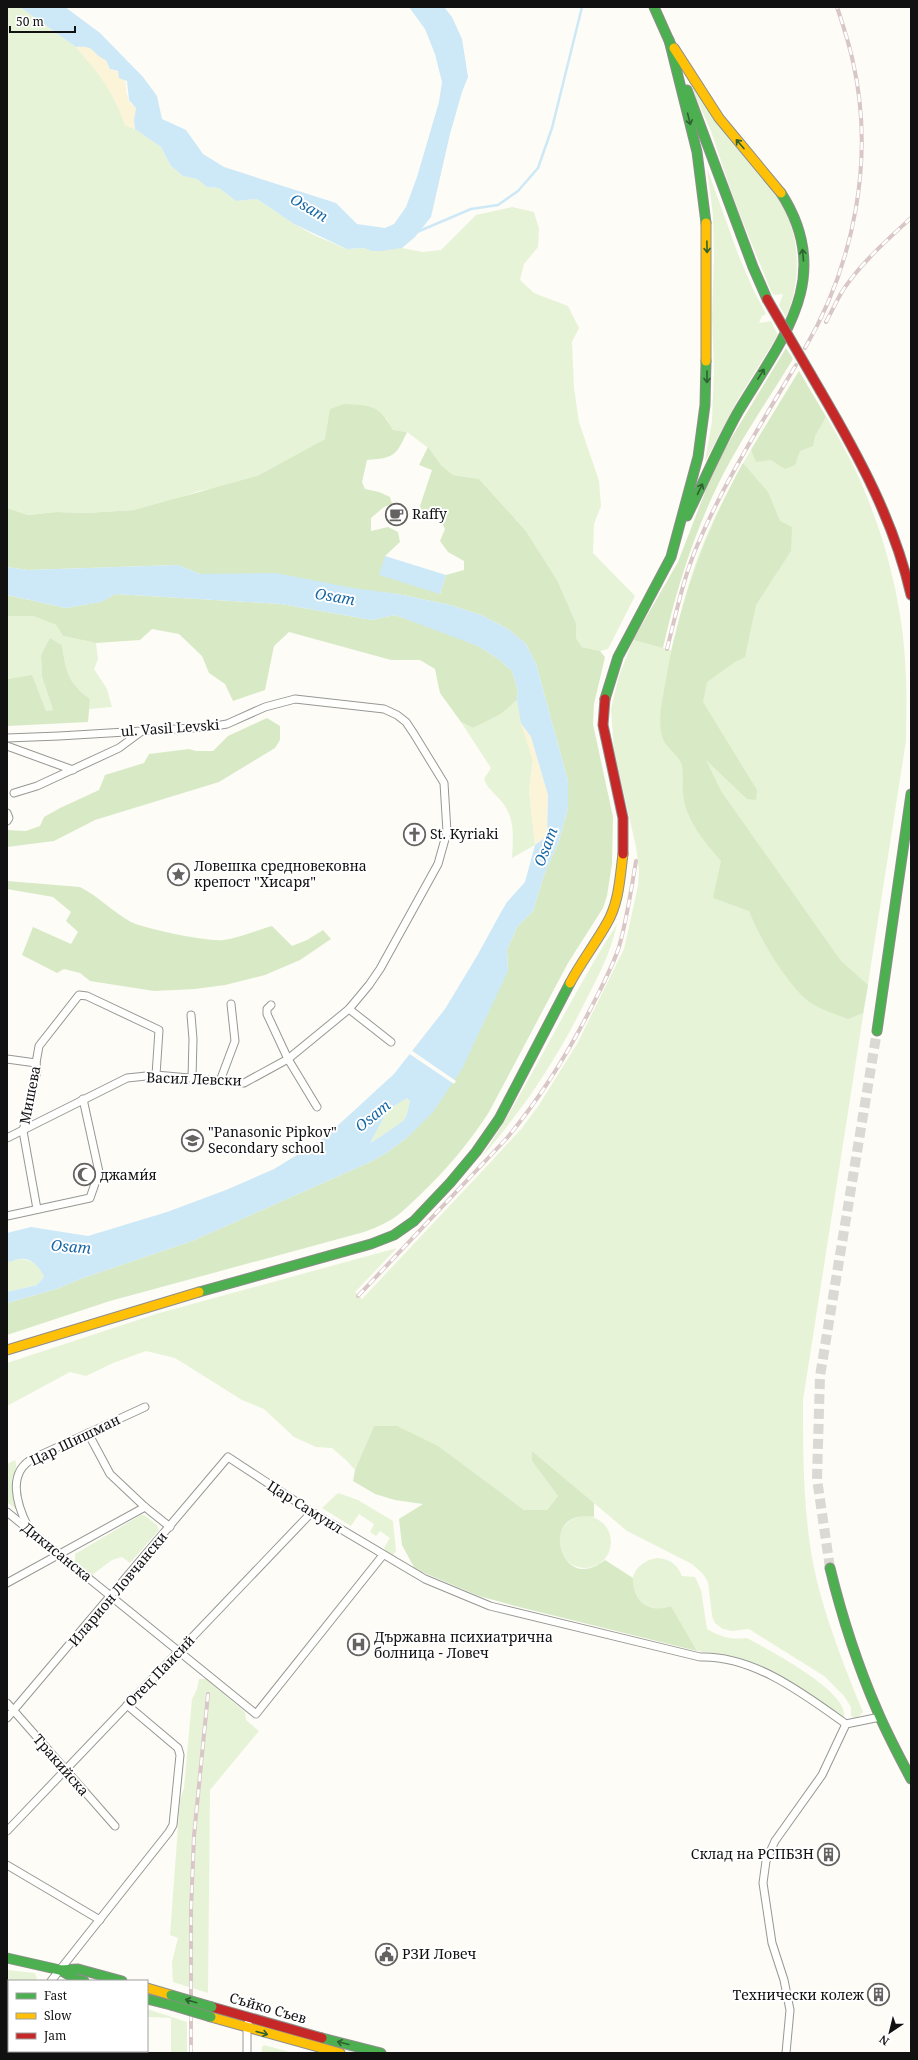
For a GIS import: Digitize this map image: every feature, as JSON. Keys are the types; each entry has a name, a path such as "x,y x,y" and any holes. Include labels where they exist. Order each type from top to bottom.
{"main road":[{"path":"654,7 669,40 752,268 767,299 860,457 877,492 898,542 911,595"},
{"path":"669,40 697,152 705,208 707,244 706,405 698,457 678,537"},
{"path":"7,1350 58,1336 170,1300 389,1238 404,1229 420,1215 472,1159 499,1119 579,965 613,913 623,855 623,824 618,792 606,743 603,707 611,674 618,657 663,574 678,537 733,422 791,325 802,291 804,263 796,223 780,192 725,125 669,40"},
{"path":"877,1031 911,794"},
{"path":"830,1568 854,1653 880,1717 911,1779"},
{"path":"892,1741 911,1768"},
{"path":"7,1958 60,1970 82,1980"},
{"path":"60,1970 78,1969 118,1980"},
{"name":"Съйко Съев","path":"148,1988 249,2019 381,2053"},
{"name":"Съйко Съев","path":"148,1999 340,2053"}],"street":[{"name":"ul. Vasil Levski","path":"7,738 143,731 227,724 271,705 295,699 384,709 397,715 406,722 444,783 447,832 438,864 398,938 380,969 348,1009"},
{"path":"14,793 37,786 120,748 143,731"},
{"path":"7,746 72,770"},
{"path":"7,813 9,818 7,821"},
{"name":"Мишева","path":"37,1209 23,1131 38,1071 36,1063 39,1046 79,995 87,996 159,1030 156,1075"},
{"path":"220,1081 235,1041 231,1004"},
{"path":"271,1005 267,1009 267,1014 288,1059 317,1107"},
{"path":"348,1009 391,1042"},
{"name":"Васил Левски","path":"7,1138 127,1078 156,1075 244,1083 288,1059 348,1009"},
{"path":"191,1014 194,1039 192,1078"},
{"path":"7,1059 36,1063"},
{"path":"7,1216 90,1198 99,1172 83,1099"},
{"name":"Цар Шишман","path":"29,1529 20,1510 16,1495 17,1482 21,1470 30,1460 144,1407"},
{"path":"88,1433 110,1474 145,1507 170,1527"},
{"name":"Цар Самуил","path":"228,1457 312,1512 383,1555 425,1578 490,1606 700,1657 716,1656 753,1666 816,1703 846,1724"},
{"name":"Иларион Ловчански","path":"7,1718 14,1712 112,1597 228,1457"},
{"path":"7,1583 145,1507"},
{"name":"Дикисанска","path":"7,1512 256,1714 383,1555"},
{"name":"Отец Паисий","path":"7,1831 312,1512"},
{"name":"Тракийска","path":"7,1703 115,1826"},
{"path":"51,1980 169,1832 175,1817 180,1755 178,1748 127,1706"},
{"path":"786,2053 790,2010 784,1980 772,1943 763,1883 766,1861 775,1841 822,1776 846,1724 880,1717"},
{"path":"7,1865 100,1920"},
{"path":"247,2053 247,2028 249,2019"}],"green space":[{"path":"7,7 20,7 76,47 107,84 119,108 125,125 135,129 161,147 171,166 183,176 197,179 207,187 219,188 236,201 257,199 294,224 316,236 347,249 364,248 372,251 402,248 423,252 441,250 476,215 512,207 534,212 539,229 538,247 524,264 520,280 534,293 568,306 579,328 572,342 574,388 579,422 599,481 601,506 594,524 593,553 635,596 608,649 600,651 582,647 576,638 576,623 557,580 526,531 479,479 453,475 441,465 427,447 407,432 393,430 386,418 325,439 257,476 228,486 199,491 161,504 134,510 86,513 57,512 28,515 7,508"},
{"path":"686,76 728,138 771,189 782,205 788,218 793,231 797,261 794,290 786,317 779,305 783,294 774,295 771,291 734,200 711,131"},
{"path":"707,168 738,254 753,289 766,314 762,316 759,323 771,321 778,335 737,401 705,462 712,421 714,369 712,317 714,257 713,215"},
{"path":"786,348 793,359 732,458 714,493 698,530 684,569 663,648 633,640 678,562 707,487 724,450"},
{"path":"799,371 839,438 870,503 886,552 898,601 905,652 906,741 803,1400 805,1502 813,1563 828,1620 841,1658 863,1712 856,1719 851,1716 851,1707 844,1696 824,1676 749,1629 732,1631 723,1629 715,1623 712,1616 708,1582 703,1574 692,1564 627,1531 532,1451 532,1461 558,1496 547,1510 524,1510 485,1482 374,1426 355,1470 332,1448 316,1447 294,1437 264,1409 242,1400 175,1358 146,1351 113,1363 86,1376 70,1372 7,1406 7,1363 156,1314 397,1248 355,1292 362,1299 522,1128 539,1105 577,1044 624,949 638,886 639,870 636,847 614,750 611,709 619,676 633,640 671,650 695,564 716,515 750,452"},
{"path":"799,371 826,417 815,436 813,446 800,451 795,465 785,469 771,460 756,462 751,450"},
{"path":"344,404 361,405 373,408 383,416 393,430 407,432 397,451 389,457 367,460 362,482 365,489 379,492 390,497 392,504 384,507 371,518 371,531 388,527 398,532 400,542 385,556 440,594 446,575 464,570 464,561 448,552 440,541 445,529 441,521 424,515 420,506 432,470 419,465 428,447 441,465 453,475 479,479 526,531 557,580 576,623 576,638 582,647 600,651 605,657 594,704 593,724 613,817 612,864 607,896 603,908 568,963 489,1112 457,1155 420,1195 396,1217 382,1225 364,1232 110,1301 7,1335 7,1303 56,1289 83,1278 192,1241 368,1163 385,1154 409,1136 508,971 507,950 517,927 533,911 544,875 559,841 568,808 568,781 536,664 526,644 508,629 481,615 450,605 398,594 222,575 200,574 178,565 28,570 7,567 7,508 28,515 57,512 86,513 134,510 257,476 325,439 330,409"},
{"path":"743,463 768,492 780,521 792,527 791,551 756,605 745,657 735,662 707,682 703,702 757,790 756,800 747,799 706,760 721,791 841,961 868,985 863,1013 848,1019 819,1008 802,996 775,961 749,911 713,898 721,861 702,838 692,822 685,804 683,791 683,769 681,762 667,746 661,733 660,719 663,698 677,626 685,598 704,544"},
{"path":"116,594 281,604 372,620 395,615 478,646 497,658 512,671 518,691 517,700 501,714 473,728 461,722 440,693 435,669 420,660 391,660 289,632 274,646 265,690 233,701 225,684 209,673 202,656 179,634 152,629 140,640 96,643 63,636 56,625 33,616 7,616 7,595 66,608 100,602"},
{"path":"7,616 33,616 56,625 63,636 96,643 98,659 94,669 107,689 112,707 89,709 90,699 77,688 69,676 62,645 50,639 41,655 42,677 53,710 46,712 32,676 7,679"},
{"path":"50,638 62,645 69,676 77,688 90,699 88,722 7,726 7,679 32,675 46,711 53,710 42,677 41,655"},
{"path":"517,700 533,761 529,791 535,845 512,858 513,831 508,812 502,802 486,783 484,779 491,768 461,722 473,728 501,714"},
{"path":"267,718 280,726 280,740 275,748 219,782 95,820 54,841 7,847 7,830 26,831 40,826 44,817 99,790 105,775 144,763 149,754 189,749 196,751 213,751 228,736"},
{"path":"7,881 80,887 131,922 149,928 191,937 224,940 272,926 292,946 307,940 323,930 331,939 300,960 265,975 225,985 195,989 154,991 90,981 80,973 64,969 57,973 22,955 33,927 71,944 78,932 66,921 71,912 53,897 7,889"},
{"path":"617,924 604,964 563,1044 525,1103 481,1158 499,1130 582,982"},
{"path":"407,1098 410,1101 404,1120 370,1143 388,1110"},
{"path":"18,1259 31,1261 34,1263 40,1269 44,1277 37,1285 7,1292 7,1262"},
{"path":"374,1426 397,1426 438,1446 524,1510 547,1510 558,1496 532,1461 532,1451 594,1503 594,1517 576,1517 565,1525 560,1536 561,1549 566,1560 576,1567 589,1568 605,1560 633,1578 635,1593 643,1604 656,1608 671,1606 697,1651 479,1596 415,1569 402,1545 399,1519 423,1504 395,1500 375,1494 353,1481 355,1470"},
{"path":"15,1460 16,1469 13,1482 13,1492 17,1510 7,1502 7,1464"},
{"path":"338,1493 358,1500 393,1521 396,1551 393,1555 386,1552 384,1548 390,1538 380,1531 376,1536 370,1532 374,1524 359,1514 351,1526 322,1508"},
{"path":"141,1515 144,1515 157,1525 159,1530 130,1563 122,1557 112,1560 92,1575 75,1561 75,1554"},
{"path":"580,1516 590,1516 604,1523 611,1537 611,1547 604,1561 590,1568 580,1568 570,1564 563,1557 559,1547 559,1537 563,1527 570,1520"},
{"path":"657,1558 669,1561 675,1565 682,1576 695,1577 701,1590 707,1629 726,1637 736,1639 747,1638 788,1661 823,1685 836,1697 843,1709 843,1719 784,1677 739,1658 697,1651 671,1606 657,1608 646,1606 638,1599 633,1590 632,1580 636,1571 644,1563"},
{"path":"199,1679 206,1679 245,1712 246,1720 259,1731 210,1790 208,1993 173,1982 172,1962 178,1938 170,1935 180,1800 184,1788 192,1699 197,1689"},
{"path":"7,1970 35,1973 37,1979 36,1980 8,1980 7,2009"},
{"path":"148,2009 187,2022 187,2053 171,2053 171,2018 148,2017"},
{"path":"264,2027 365,2053 354,2053 264,2030"},
{"path":"264,2045 293,2053 262,2053 262,2047"},
{"path":"60,2052 104,2052 103,2053"}],"sand":[{"path":"88,46 106,60 110,69 117,71 124,77 129,99 136,108 134,120 135,129 125,125 121,113 105,83 76,47"},
{"path":"521,723 531,737 548,795 547,836 535,845 529,791 533,761"}],"water":[{"name":"Osam","path":"20,7 65,7 100,33 143,77 157,96 162,119 186,130 203,154 224,167 336,203 357,224 385,228 394,224 406,207 417,177 439,102 442,82 435,54 425,29 409,7 444,7 452,17 462,39 468,77 462,92 450,134 431,217 415,237 402,248 381,251 372,251 364,248 347,249 294,224 257,199 236,201 219,188 207,187 197,179 183,176 171,166 161,147 135,129 134,120 136,108 129,100 127,81 119,78 118,71 110,69 106,60 90,48 76,47"},
{"path":"385,556 446,575 440,594 379,575"},
{"name":"Osam","path":"178,565 200,574 276,573 353,588 398,594 450,605 481,615 508,629 526,644 536,664 568,781 568,808 559,841 544,875 533,911 517,927 507,950 508,971 462,1069 433,1112 409,1136 385,1154 368,1163 192,1241 83,1278 56,1289 7,1303 7,1292 37,1285 44,1277 37,1266 31,1261 18,1259 7,1262 7,1233 31,1227 88,1236 167,1212 226,1190 274,1169 323,1139 394,1074 445,1009 507,902 525,882 535,845 547,836 548,795 531,737 521,723 517,700 518,691 512,671 497,658 478,646 395,615 372,620 281,604 116,594 101,602 66,608 7,595 7,567 28,570","holes":["407,1098 410,1101 404,1120 370,1143 388,1110"]}],"pier":[{"path":"411,1050 456,1081 454,1084 408,1053"}],"waterway":[{"path":"417,232 471,209 498,205 518,191 538,168 552,128 582,7"}],"tunnel":[{"path":"830,1568 817,1479 820,1376 877,1031"}],"railway":[{"path":"805,348 822,316 836,282 848,246 856,210 860,173 862,136 859,99 853,62 837,7"},
{"path":"826,322 843,290 858,270 911,218"},
{"path":"667,649 680,597 697,546 731,476 796,365"},
{"path":"358,1296 507,1138 553,1075 582,1025 616,955 629,904 636,861"},
{"path":"191,2053 191,1910 194,1836 208,1694"}],"traffic: fast":[{"path":"654,7 671,45"},
{"path":"669,40 697,152 706,223"},
{"path":"687,90 753,267 767,299"},
{"path":"687,516 731,425 771,359 785,333 796,307 803,281 804,253 797,224 781,193"},
{"path":"605,699 618,657 671,557 698,457 705,405 706,361"},
{"path":"877,1031 911,794"},
{"path":"199,1292 371,1244 394,1235 414,1221 450,1183 476,1152 499,1119 570,983"},
{"path":"830,1568 845,1622 863,1675 885,1728 911,1779"},
{"path":"7,1958 60,1970 80,1980"},
{"path":"60,1970 78,1969 118,1980"},
{"path":"171,1995 212,2007"},
{"path":"148,1999 171,2005"},
{"path":"171,2005 211,2017"},
{"path":"322,2038 381,2053"}],"traffic: slow":[{"path":"674,48 719,118 781,193"},
{"path":"706,223 706,361"},
{"path":"570,983 611,915 617,898 623,854"},
{"path":"7,1350 199,1292"},
{"path":"148,1988 171,1995"},
{"path":"211,2017 340,2053"}],"traffic: jam":[{"path":"767,299 821,392"},
{"path":"821,392 862,465 874,490 895,541 911,595"},
{"path":"605,699 603,725 623,818 623,854"},
{"path":"212,2007 322,2038"}],"place":[{"name":"Raffy","path":"396,514"},
{"name":"St. Kyriaki","path":"414,834"},
{"name":"Ловешка средновековна крепост \"Хисаря\"","path":"179,874"},
{"name":"\"Panasonic Pipkov\" Secondary school","path":"192,1140"},
{"name":"джами́я","path":"84,1175"},
{"name":"Държавна психиатрична болница - Ловеч","path":"358,1645"},
{"name":"Склад на РСПБЗН","path":"829,1854"},
{"name":"РЗИ Ловеч","path":"387,1954"},
{"name":"Технически колеж","path":"879,1995"}]}
